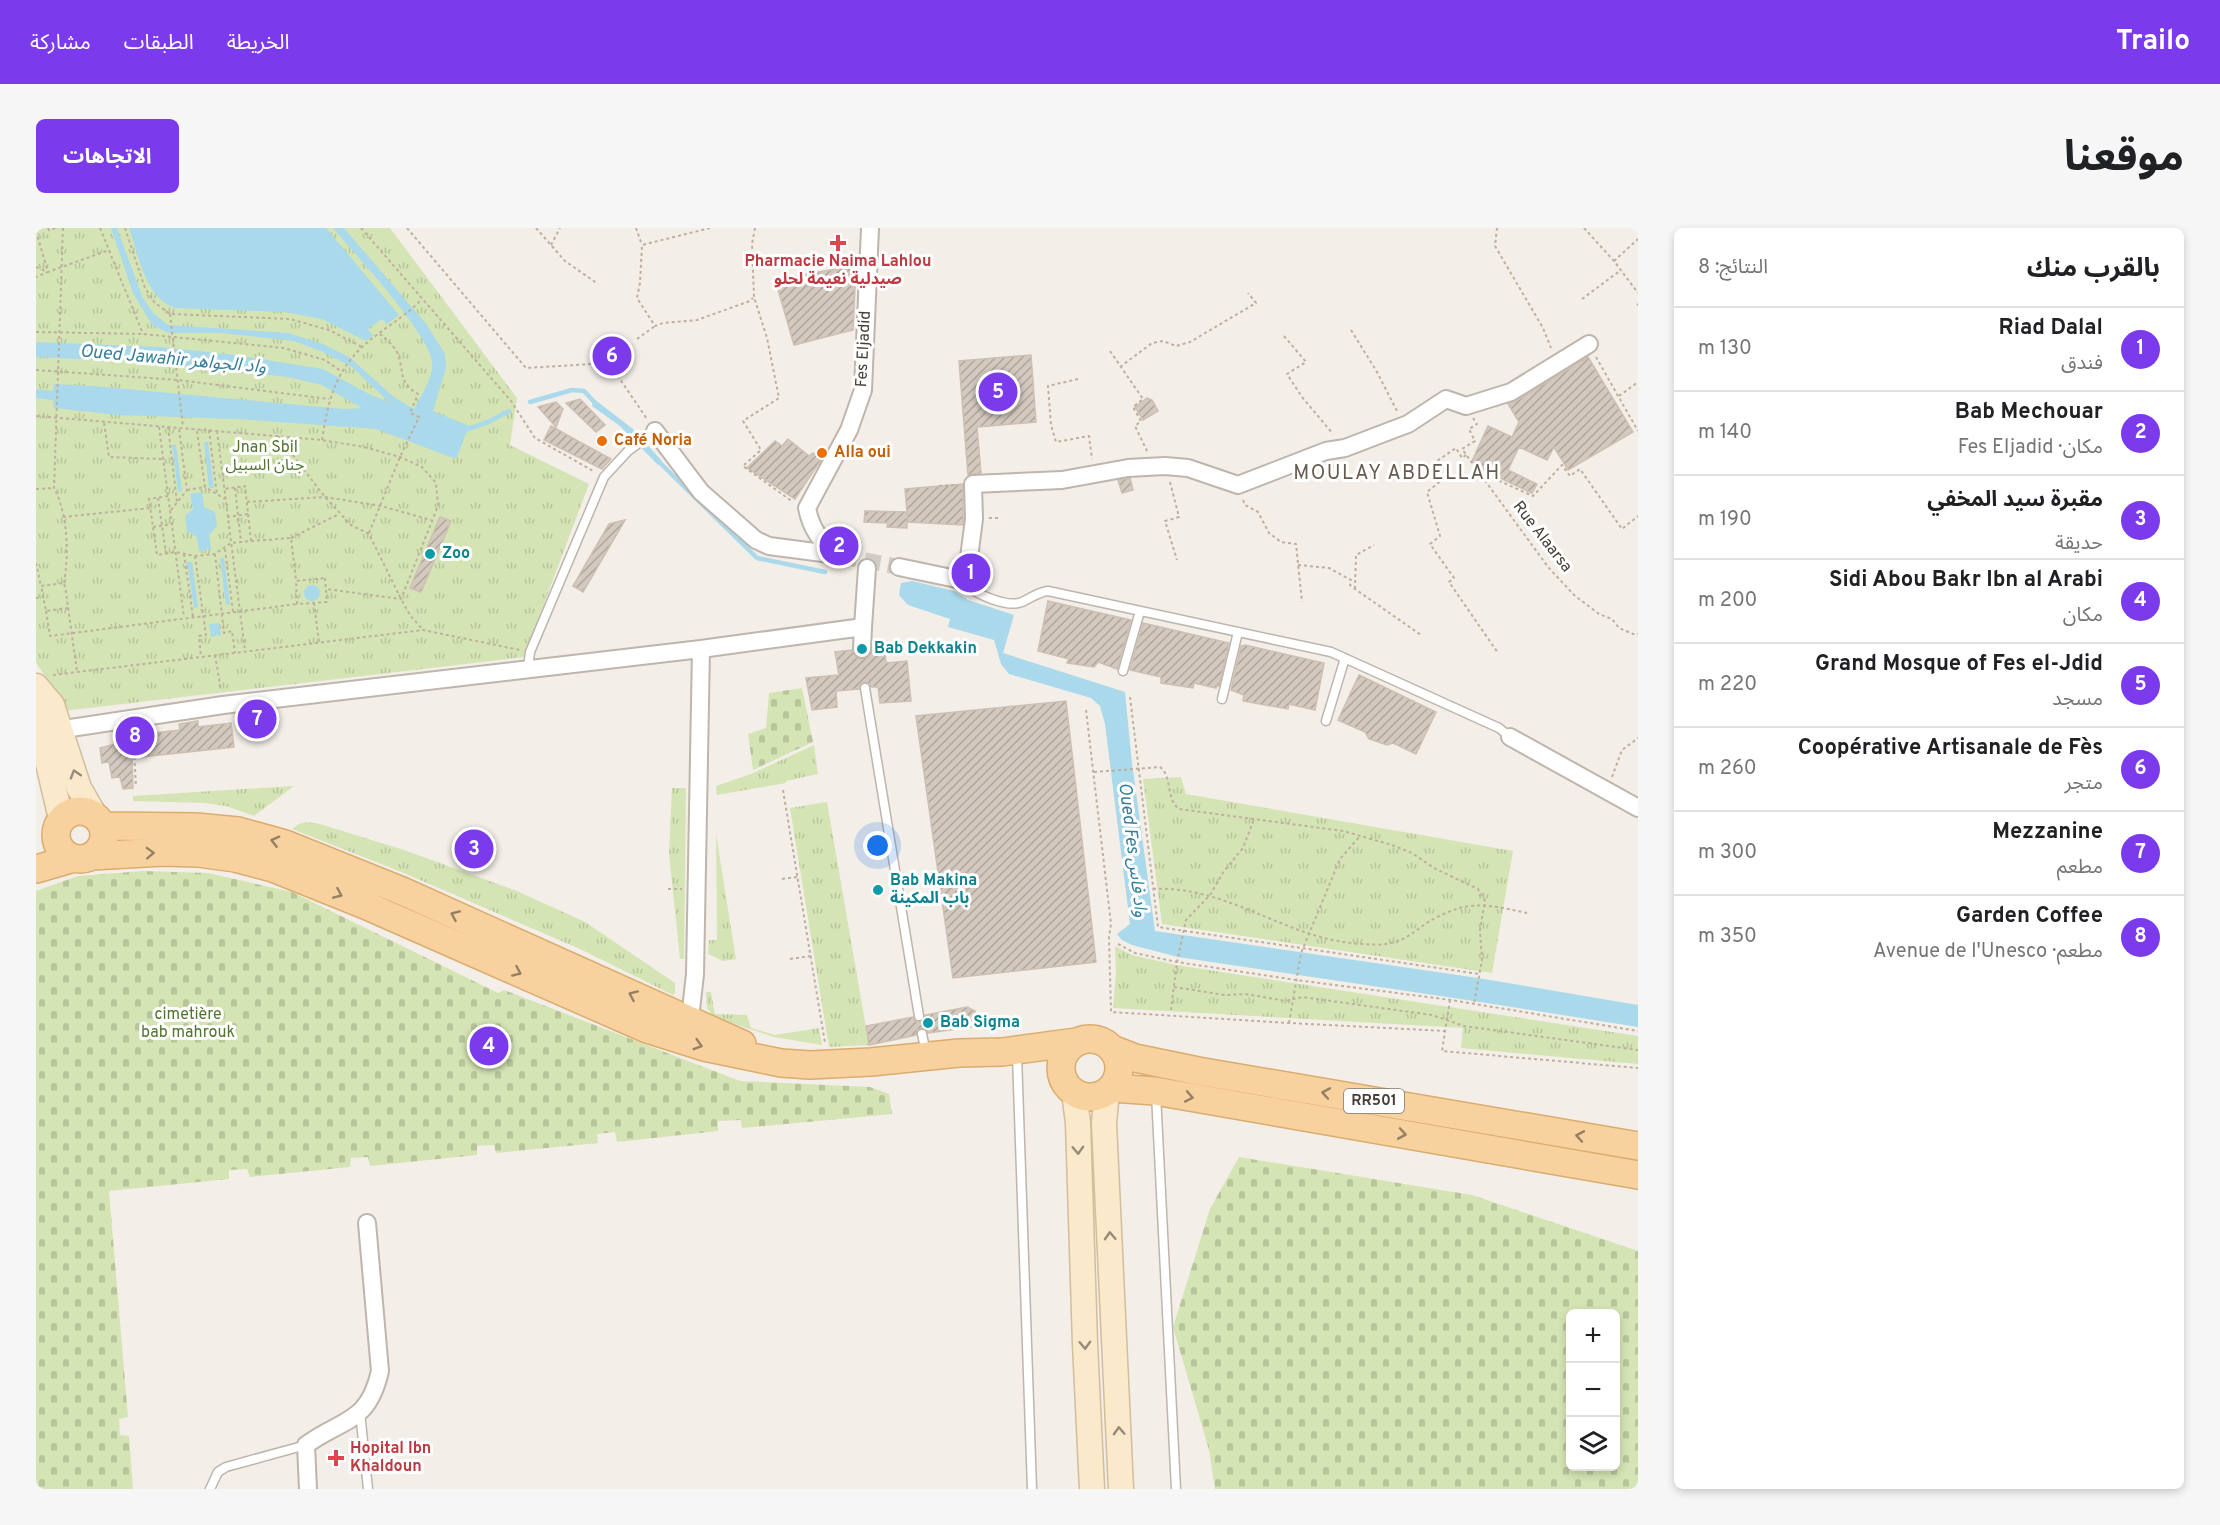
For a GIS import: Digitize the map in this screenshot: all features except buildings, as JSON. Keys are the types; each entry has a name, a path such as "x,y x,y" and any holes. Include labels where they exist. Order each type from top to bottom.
{"main road":[{"path":"41,681 52,705 44,727 51,825 64,854 83,857 163,852 198,853 235,858 273,868 336,893 647,1029 704,1047 781,1063 810,1065 871,1062 924,1045 1009,1054 1076,1042"},
{"path":"36,869 97,852 104,839 99,821 44,727"},
{"path":"51,825 68,813 77,810 87,811 99,821 238,831 285,844 402,891 690,1019 781,1063"},
{"name":"RR501","path":"1076,1042 1083,1039 1099,1040 1112,1049 1135,1058 1198,1071 1638,1146"},
{"path":"1076,1042 1068,1048 1061,1066 1077,1117 1084,1344 1092,1489"},
{"path":"1112,1049 1119,1069 1117,1079 1109,1089 1104,1123 1121,1489"},
{"path":"1009,1054 1068,1084"},
{"name":"RR501","path":"1068,1084 1091,1096 1109,1089 1155,1091 1638,1175"}],"street":[{"name":"Fes Eljadid","path":"807,508 849,430 863,390 870,228"},
{"path":"899,567 966,580 974,519 973,484 1062,480 1128,468 1160,467 1188,468 1238,484 1408,424 1446,399 1466,405 1511,392 1589,344"},
{"path":"650,435 701,492 756,540 769,546 839,556 825,545 815,532 807,508"},
{"path":"862,649 867,568"},
{"path":"44,727 133,718 529,660 701,649 862,627"},
{"path":"690,1019 695,974 701,649"},
{"path":"1510,737 1638,808"},
{"path":"308,1489 306,1445 320,1435 352,1419 360,1412 374,1393 380,1371 367,1223"}],"lane":[{"path":"529,660 604,477 628,451 650,435"},
{"path":"966,580 967,586 984,597 1014,604 1040,592 1048,591 1331,652 1499,728 1510,737"},
{"path":"1123,671 1140,611"},
{"path":"1222,699 1238,632"},
{"path":"1326,721 1345,658"},
{"path":"865,688 919,1016"},
{"path":"1009,1054 1032,1489"},
{"path":"1155,1091 1176,1489"},
{"path":"360,1412 368,1489"},
{"path":"210,1489 218,1473 226,1467 306,1445"}],"path":[{"path":"48,228 49,230 56,228"},
{"path":"63,228 54,488 61,500 68,561 64,583 77,672"},
{"path":"100,228 143,334"},
{"path":"125,228 145,288 154,302 170,314 290,319 329,330 362,347"},
{"path":"361,228 511,401 535,438 604,477"},
{"path":"407,228 526,368 609,363 650,435"},
{"path":"536,228 566,261 598,284"},
{"path":"551,245 560,228"},
{"path":"636,228 642,245 637,298 655,326"},
{"path":"642,245 710,228"},
{"path":"755,228 752,244 754,297 767,338 779,398 743,421 762,450 743,466 792,502 807,508"},
{"path":"1497,228 1495,246 1543,328 1558,364"},
{"path":"1584,228 1638,292"},
{"path":"36,231 48,272"},
{"path":"1614,261 1638,239"},
{"path":"36,243 41,242"},
{"path":"36,277 109,250"},
{"path":"36,267 48,272"},
{"path":"1582,299 1621,270"},
{"path":"1120,367 1152,343 1163,341 1176,346 1190,342 1242,313 1256,303 1248,293"},
{"path":"637,339 663,323 697,320 750,301 754,297"},
{"path":"322,440 329,399 346,366 362,347 401,319 422,299"},
{"path":"170,314 183,428"},
{"path":"1351,330 1398,412 1408,424"},
{"path":"36,332 143,334 284,348 325,360 342,372"},
{"path":"369,534 419,417 410,413 418,394 408,388 400,371 396,352 380,334"},
{"path":"1284,336 1306,362 1287,374 1302,397 1345,448"},
{"path":"1589,344 1638,431"},
{"path":"1110,351 1143,399 1133,408 1141,421 1135,426 1160,467 1179,517 1165,521 1177,560"},
{"path":"36,370 178,380 329,399"},
{"path":"1078,379 1048,387 1051,425 1056,442 1089,436 1095,474"},
{"path":"1619,396 1638,382"},
{"path":"1466,405 1477,424 1469,429 1475,441 1462,449 1466,455 1462,458 1456,448 1434,463 1443,479 1427,492 1440,536 1430,544 1454,578 1449,582 1498,653"},
{"path":"36,416 322,440 364,447 400,457 422,467 436,483 438,506 401,599"},
{"path":"104,422 109,457 163,459"},
{"path":"159,427 185,618"},
{"path":"168,427 177,501"},
{"path":"178,428 187,490"},
{"path":"197,430 205,487"},
{"path":"208,430 217,495"},
{"path":"217,431 245,652"},
{"path":"277,436 325,497 351,525 369,534 401,599 410,615 423,630"},
{"name":"Rue Alaarsa","path":"1466,455 1548,567 1574,595 1599,614 1612,619 1619,628 1638,634"},
{"path":"1477,471 1533,496 1562,465 1570,476 1580,470 1622,529 1638,516"},
{"path":"939,486 973,484"},
{"path":"1238,484 1245,505 1258,512 1269,533 1281,542 1296,544 1302,602"},
{"path":"224,489 245,486 251,541"},
{"path":"171,510 187,490 205,487 225,499"},
{"path":"235,487 241,542"},
{"path":"36,489 54,488"},
{"path":"168,496 148,499 157,555 177,552 195,556 215,554 231,543 291,538 340,513"},
{"path":"247,502 325,497 381,506 432,520"},
{"path":"158,498 166,553"},
{"path":"63,517 150,508"},
{"path":"227,517 249,514"},
{"path":"153,527 173,524"},
{"path":"291,538 297,604"},
{"path":"1354,589 1356,555 1374,545"},
{"path":"225,548 233,612"},
{"path":"184,554 193,617"},
{"path":"215,554 224,633 232,631 235,653"},
{"path":"195,556 206,635 198,636 201,657"},
{"path":"36,563 50,636 327,602 325,578 296,581"},
{"path":"1298,565 1329,568 1351,580 1350,585 1354,589 1421,635"},
{"path":"41,586 64,583"},
{"path":"326,589 401,599"},
{"path":"36,598 43,597"},
{"path":"314,603 319,643"},
{"path":"46,611 68,608"},
{"path":"41,681 77,672 423,630 529,660"},
{"path":"215,655 224,705"},
{"path":"1130,698 1158,927 1479,974"},
{"path":"1086,710 1110,924 1111,1012 1445,1031"},
{"path":"133,718 136,787"},
{"path":"1608,790 1622,750 1638,738"},
{"path":"1093,772 1156,767 1163,769 1166,773 1171,801 1179,809 1317,827 1360,836 1412,853 1441,872 1478,889 1482,893 1485,904 1480,930 1482,960 1474,1002"},
{"path":"783,790 826,1050"},
{"path":"1171,1010 1177,962 1186,920 1210,895 1224,871 1243,848 1254,819"},
{"path":"1289,1023 1301,953 1340,859 1360,836"},
{"path":"782,879 797,877"},
{"path":"1154,889 1167,888 1210,895 1310,935 1345,943 1382,945 1407,937 1431,920 1459,908 1485,904 1527,913"},
{"path":"668,889 685,889"},
{"path":"1118,944 1135,953 1177,962 1296,980 1474,1002 1638,1031"},
{"path":"790,959 811,956"},
{"path":"1174,987 1225,995 1245,994 1286,1000 1302,997 1432,1015 1464,1026 1638,1050"},
{"path":"1450,1000 1442,1051 1638,1068"}],"green space":[{"name":"Jnan Sbil جنان السبيل","path":"36,228 390,228 517,398 510,445 589,484 524,657 63,711 36,663"},
{"path":"802,688 813,742 753,770 748,734 766,728 769,693"},
{"path":"814,745 818,774 786,781 786,783 717,795 716,786 751,774"},
{"path":"1181,777 1186,794 1513,851 1492,973 1162,924 1143,779"},
{"path":"294,786 254,816 226,806 205,803 133,801 133,796"},
{"path":"672,788 686,788 684,959 680,959 669,854"},
{"path":"827,802 869,1045 829,1047 790,808"},
{"path":"306,822 320,824 404,850 517,891 585,922 675,983 675,993 673,995 580,949 399,871 292,829"},
{"path":"716,834 736,959 723,961 708,954 709,940 717,940"},
{"path":"467,839 486,846 481,860 462,853"},
{"name":"cimetière bab mahrouk","path":"143,871 208,873 292,892 498,993 504,990 740,1081 870,1087 889,1094 892,1114 742,1128 741,1120 718,1121 718,1131 617,1142 615,1132 597,1134 598,1143 496,1153 494,1145 477,1146 477,1155 370,1166 368,1157 351,1158 350,1167 250,1177 247,1169 229,1170 229,1179 109,1191 128,1417 119,1419 120,1435 129,1436 133,1489 39,1489 36,1487 36,891 78,876"},
{"path":"1115,946 1132,955 1176,965 1638,1036 1638,1064 1461,1048 1463,1028 1113,1008 1116,973"},
{"path":"706,992 711,992 715,1014 747,1015 751,1028 775,1035 819,1028 822,1045 774,1037 714,1017 707,1008"},
{"path":"1239,1157 1472,1195 1638,1251 1638,1489 1215,1489 1209,1450 1173,1327 1210,1209"}],"water":[{"path":"111,228 117,228 142,296 153,313 168,325 288,333 323,344 349,357 394,397 414,409 431,373 432,361 428,349 405,314 333,228 344,228 427,325 445,354 446,368 433,411 469,426 456,459 376,429 238,419 117,415 54,408 53,400 36,398 36,389 53,391 54,384 343,409 362,408 322,385 288,377 140,362 36,357 36,342 161,347 228,354 323,369 389,402 352,367 323,352 294,341 221,333 169,333 152,325 133,293"},
{"path":"129,228 326,228 399,315 387,324 382,319 368,329 373,336 366,341 322,319 284,312 175,308 165,303 149,285"},
{"path":"594,399 633,429 662,461 658,465 620,426 592,406"},
{"path":"204,442 208,442 214,488 209,488"},
{"path":"172,445 176,445 182,491 178,492"},
{"path":"202,492 204,507 215,512 217,526 209,535 211,549 199,551 197,537 187,531 185,516 193,509 190,494"},
{"path":"220,558 224,558 230,604 226,605"},
{"path":"187,562 192,562 198,607 194,608"},
{"path":"912,581 954,591 968,600 1014,615 1003,653 1125,692 1132,763 1155,931 1478,978 1638,1005 1638,1027 1178,957 1132,945 1122,940 1117,934 1130,924 1105,724 1100,706 1091,698 1009,674 1001,664 994,640 948,627 950,619 908,605 899,595 901,583"},
{"path":"312,585 318,587 320,593 318,599 312,601 306,599 304,593 306,587"},
{"path":"219,623 221,635 211,637 209,624"}],"waterway":[{"name":"Oued Fes واد فاس","path":"530,402 572,390 584,391 597,405"},
{"name":"Oued Jawahir واد الجواهر","path":"462,431 488,422 509,411"},
{"name":"Oued Fes واد فاس","path":"656,459 757,558 825,572"}],"tunnel":[{"path":"841,556 899,567"}],"place":[{"name":"Pharmacie Naima Lahlou صيدلية نعيمة لحلو","path":"838,243"},
{"name":"Coopérative Artisanale de Fès","path":"612,356"},
{"name":"Grand Mosque of Fes el-Jdid","path":"998,392"},
{"name":"Café Noria","path":"602,441"},
{"name":"Alla oui","path":"822,453"},
{"name":"Bab Mechouar","path":"839,546"},
{"name":"Zoo","path":"430,554"},
{"name":"Riad Dalal","path":"971,573"},
{"name":"Bab Dekkakin","path":"862,649"},
{"name":"Mezzanine","path":"257,719"},
{"name":"Garden Coffee","path":"135,736"},
{"name":"مقبرة سيد المخفي","path":"474,849"},
{"name":"Bab Makina باب المكينة","path":"878,890"},
{"name":"Bab Sigma","path":"928,1023"},
{"name":"Sidi Abou Bakr Ibn al Arabi","path":"489,1046"},
{"name":"Hopital Ibn Khaldoun","path":"336,1458"}],"district":[{"name":"MOULAY ABDELLAH","path":"1397,474"}]}
